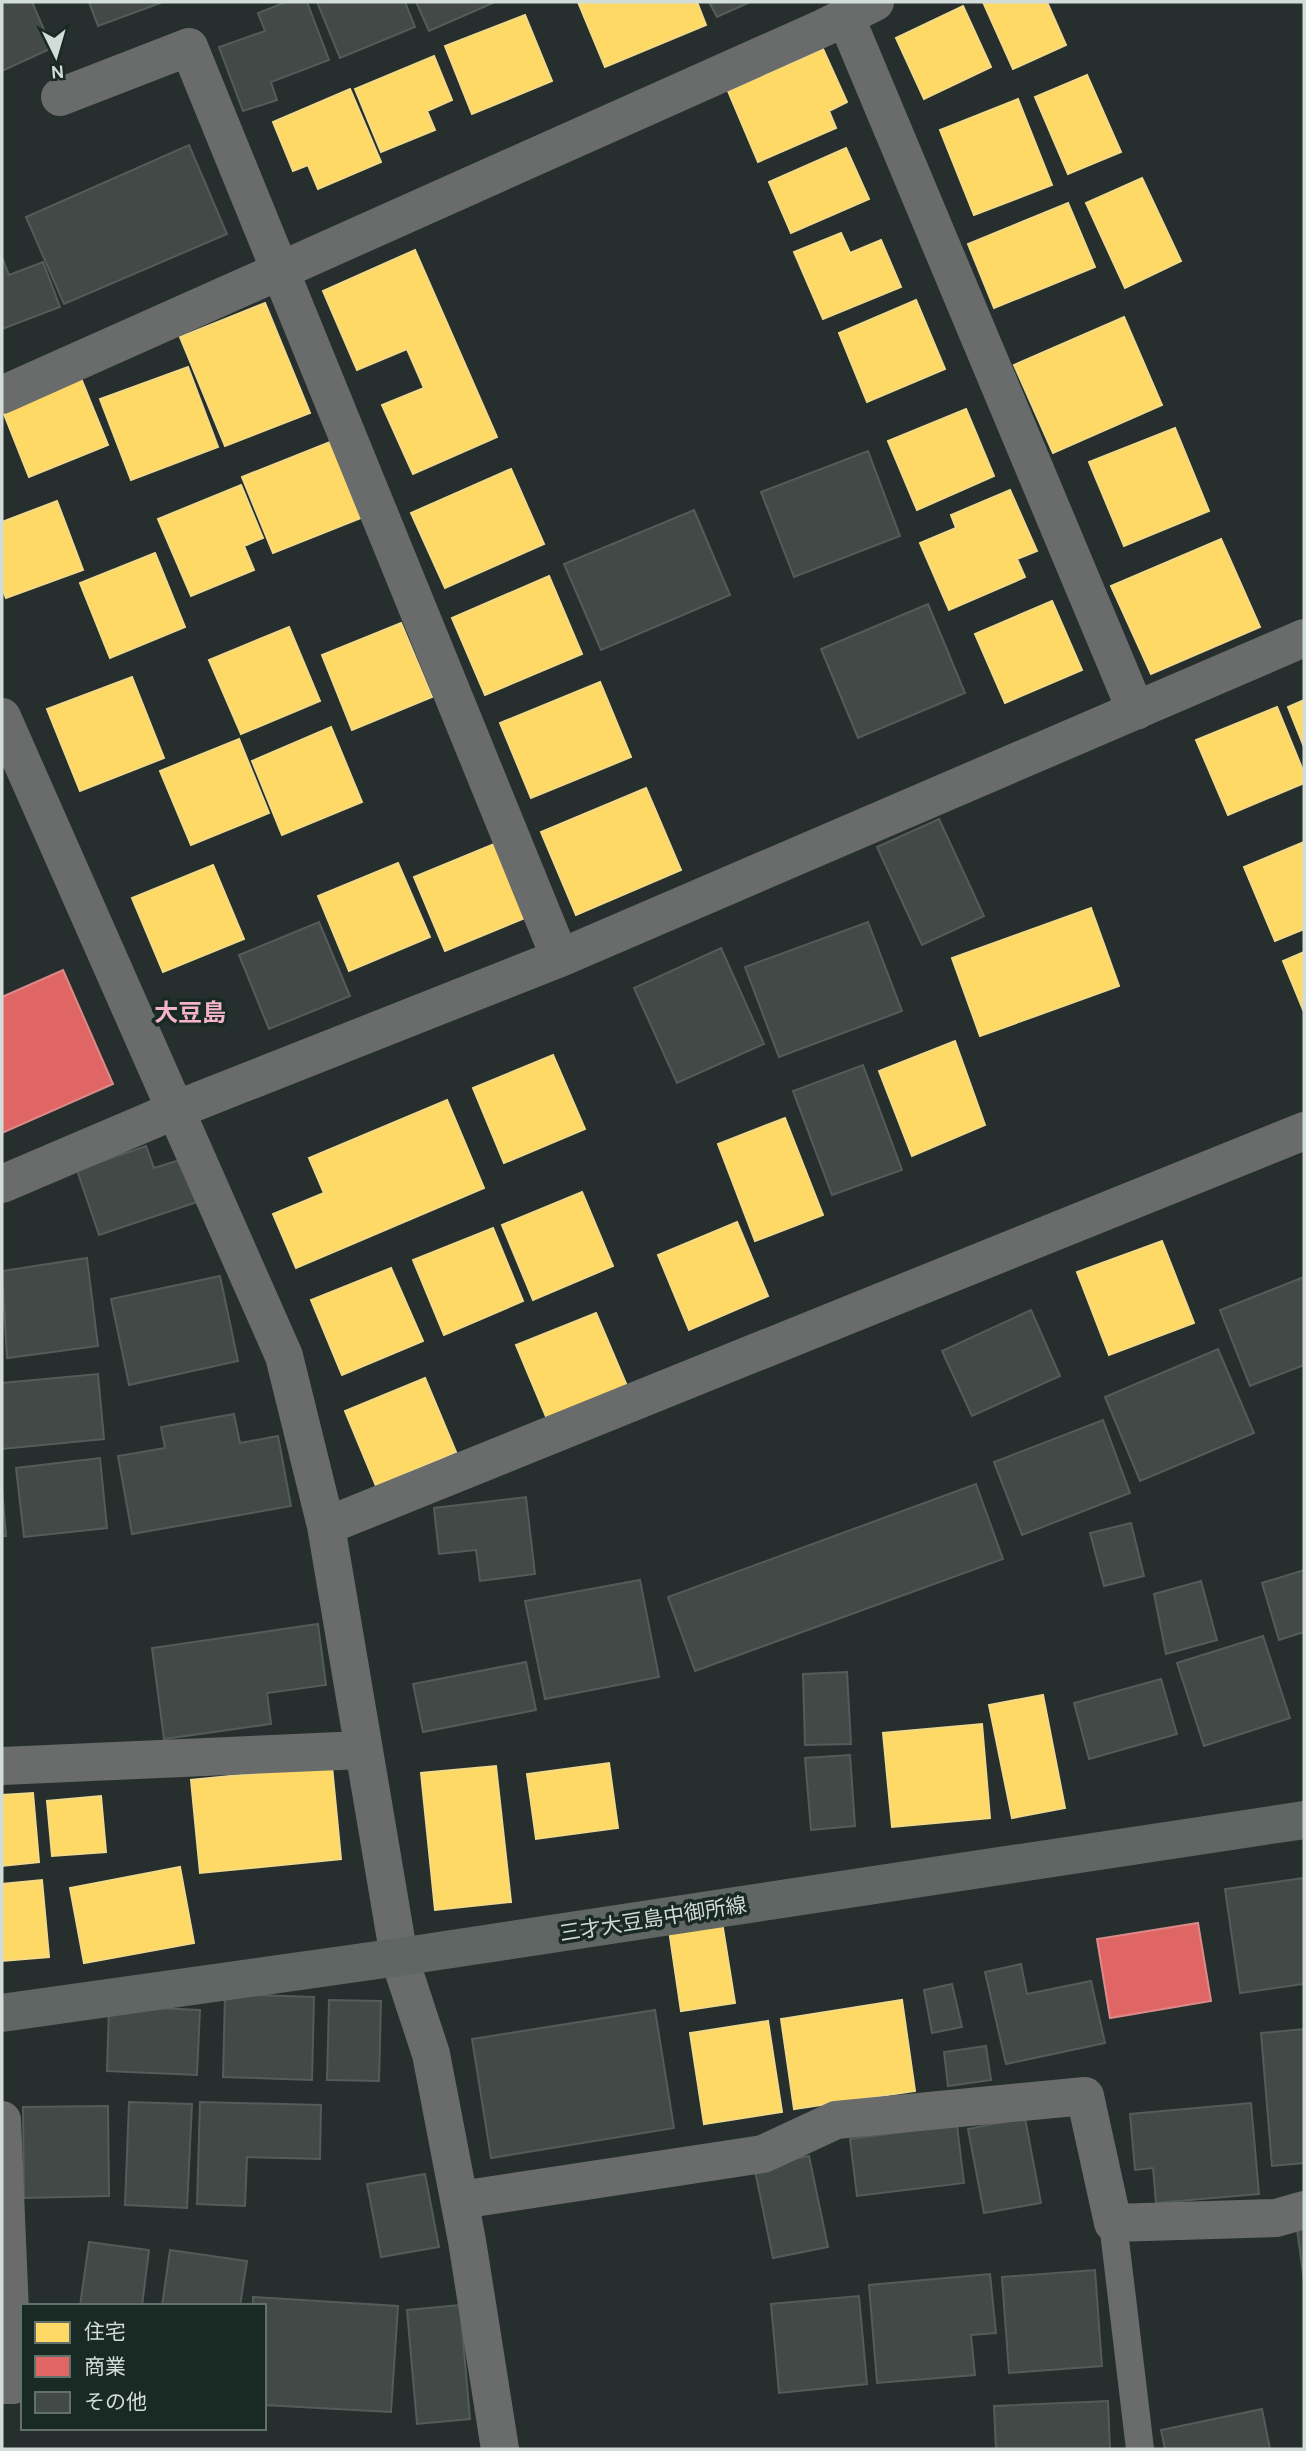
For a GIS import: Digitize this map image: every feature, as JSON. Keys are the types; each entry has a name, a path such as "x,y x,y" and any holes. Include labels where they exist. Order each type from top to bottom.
{"main road":[{"name":"三才大豆島中御所線","path":"2,2013 399,1957 1304,1820"}],"street":[{"path":"2,395 860,10 1136,711"},
{"path":"60,97 189,47 560,958"},
{"path":"2,1184 177,1109 560,958 1304,638"},
{"path":"2,717 284,1356 326,1526 399,1957 431,2054 460,2200 500,2449"},
{"path":"326,1526 1304,1130"},
{"path":"2,1766 362,1750"},
{"path":"460,2200 763,2154 836,2120 1085,2096 1113,2224 1276,2218 1304,2210"},
{"path":"2,2120 13,2385 2,2385"}],"lane":[{"path":"1113,2224 1140,2449"}],"building: 住宅":[{"path":"578,2 697,2 706,25 605,67"},
{"path":"983,2 1047,2 1066,45 1013,69"},
{"path":"963,6 991,67 924,99 896,38"},
{"path":"525,15 552,81 472,114 445,46"},
{"path":"823,49 847,102 829,111 836,128 758,162 728,91"},
{"path":"434,56 452,100 427,111 435,130 381,152 355,89"},
{"path":"1087,75 1121,152 1068,174 1035,97"},
{"path":"350,89 381,162 318,189 308,165 293,171 273,122"},
{"path":"1018,99 1052,185 974,215 940,130"},
{"path":"846,148 869,199 791,233 769,182"},
{"path":"1142,178 1181,261 1125,288 1086,203"},
{"path":"1068,203 1095,267 994,308 968,244"},
{"path":"841,233 850,253 881,240 901,287 823,319 794,252"},
{"path":"415,250 497,437 413,474 382,405 424,388 407,349 357,370 323,291"},
{"path":"916,300 945,369 867,402 839,333"},
{"path":"265,303 310,413 225,446 180,337"},
{"path":"1124,317 1162,405 1053,453 1014,365"},
{"path":"188,367 218,447 131,480 100,399"},
{"path":"78,371 108,445 29,477 2,409"},
{"path":"966,409 994,476 917,510 888,441"},
{"path":"1175,428 1209,511 1124,546 1089,462"},
{"path":"330,442 361,518 273,553 242,477"},
{"path":"511,469 544,544 445,588 411,513"},
{"path":"241,485 263,538 244,546 254,570 191,596 158,519"},
{"path":"1010,490 1037,551 1017,559 1025,577 949,610 920,543 956,528 951,515"},
{"path":"57,501 83,570 6,598 2,588 2,522"},
{"path":"1221,539 1260,627 1151,674 1111,586"},
{"path":"155,553 185,627 110,658 80,583"},
{"path":"549,576 582,654 485,695 452,618"},
{"path":"1052,601 1082,670 1005,703 975,634"},
{"path":"401,623 432,697 352,730 322,655"},
{"path":"289,627 320,701 241,734 209,660"},
{"path":"132,677 164,758 80,791 47,709"},
{"path":"600,682 631,757 531,798 500,723"},
{"path":"1304,700 1304,747 1288,707"},
{"path":"1277,707 1304,773 1304,783 1228,815 1196,740"},
{"path":"331,727 362,802 282,835 252,761"},
{"path":"239,739 269,813 191,845 160,771"},
{"path":"646,788 681,870 576,915 541,832"},
{"path":"1304,842 1304,929 1275,941 1244,867"},
{"path":"494,844 525,918 445,951 414,877"},
{"path":"398,863 430,937 349,971 318,896"},
{"path":"213,865 244,939 163,972 132,898"},
{"path":"1091,908 1119,986 980,1036 952,958"},
{"path":"1304,952 1304,1012 1283,961"},
{"path":"955,1041 985,1125 912,1156 879,1071"},
{"path":"553,1055 585,1129 504,1163 473,1088"},
{"path":"447,1100 484,1188 296,1268 273,1214 324,1193 309,1158"},
{"path":"785,1118 823,1215 755,1241 718,1144"},
{"path":"582,1192 613,1266 533,1300 502,1225"},
{"path":"737,1222 768,1296 689,1330 658,1255"},
{"path":"493,1228 523,1301 444,1335 413,1260"},
{"path":"1162,1241 1194,1323 1109,1355 1077,1272"},
{"path":"391,1268 423,1341 342,1375 311,1300"},
{"path":"596,1313 627,1386 547,1419 516,1345"},
{"path":"425,1378 456,1452 376,1486 345,1411"},
{"path":"1043,1695 1065,1808 1012,1818 989,1705"},
{"path":"982,1724 990,1818 892,1827 883,1733"},
{"path":"609,1763 618,1828 536,1839 527,1774"},
{"path":"332,1766 341,1859 200,1873 191,1780"},
{"path":"496,1766 511,1902 435,1910 421,1773"},
{"path":"33,1793 39,1862 2,1866 2,1795"},
{"path":"101,1796 106,1852 52,1856 47,1801"},
{"path":"180,1867 194,1943 84,1963 70,1888"},
{"path":"42,1880 49,1957 2,1961 2,1884"},
{"path":"722,1922 735,2003 681,2011 669,1930"},
{"path":"902,2000 915,2091 794,2109 781,2019"},
{"path":"768,2021 782,2112 704,2124 690,2033"}],"building: 商業":[{"path":"63,970 113,1084 2,1133 2,997"},
{"path":"1198,1923 1211,2001 1110,2018 1097,1939"}],"building: その他":[{"path":"2,2 32,2 52,48 2,71"},
{"path":"89,2 163,2 98,26"},
{"path":"286,2 307,2 329,60 271,82 277,100 243,111 219,47 265,31 258,13"},
{"path":"317,2 405,2 415,27 340,58"},
{"path":"416,2 495,2 429,31"},
{"path":"709,2 750,2 717,17"},
{"path":"189,145 227,234 64,304 26,217"},
{"path":"2,257 9,275 43,262 60,307 2,329"},
{"path":"868,451 900,536 794,577 761,492"},
{"path":"694,510 730,595 601,650 564,564"},
{"path":"928,604 965,693 858,738 821,649"},
{"path":"939,819 984,916 922,945 877,847"},
{"path":"319,922 350,996 269,1029 239,955"},
{"path":"868,922 902,1011 779,1057 745,967"},
{"path":"721,948 764,1044 677,1083 634,988"},
{"path":"863,1065 902,1170 832,1195 793,1091"},
{"path":"146,1146 154,1168 183,1159 197,1202 99,1235 77,1170"},
{"path":"87,1258 98,1346 7,1358 2,1271"},
{"path":"220,1276 238,1361 129,1385 111,1299"},
{"path":"1304,1277 1304,1365 1250,1386 1220,1310"},
{"path":"1031,1310 1060,1376 972,1416 942,1351"},
{"path":"1218,1349 1254,1433 1140,1481 1105,1397"},
{"path":"98,1374 104,1439 2,1449 2,1383"},
{"path":"234,1414 240,1443 278,1436 291,1506 132,1534 118,1456 165,1448 161,1427"},
{"path":"1103,1420 1130,1493 1022,1535 994,1462"},
{"path":"100,1458 107,1528 24,1537 16,1468"},
{"path":"976,1484 1003,1559 695,1671 668,1597"},
{"path":"2,1489 6,1536 2,1536"},
{"path":"526,1497 535,1574 480,1581 476,1550 439,1554 434,1508"},
{"path":"1131,1523 1144,1576 1104,1586 1090,1533"},
{"path":"1304,1570 1304,1632 1279,1640 1262,1583"},
{"path":"640,1580 659,1677 545,1699 525,1601"},
{"path":"1201,1581 1217,1640 1166,1654 1154,1594"},
{"path":"318,1624 326,1685 267,1693 271,1724 164,1739 152,1648"},
{"path":"1263,1636 1290,1718 1204,1746 1177,1663"},
{"path":"526,1662 536,1710 423,1732 413,1684"},
{"path":"847,1672 851,1744 805,1745 803,1674"},
{"path":"1161,1679 1177,1734 1089,1759 1074,1703"},
{"path":"850,1755 855,1826 811,1830 805,1758"},
{"path":"1304,1878 1304,1984 1240,1993 1225,1889"},
{"path":"1021,1964 1027,1994 1091,1981 1105,2043 1006,2064 985,1972"},
{"path":"952,1984 962,2027 932,2033 924,1990"},
{"path":"225,1994 314,1997 312,2080 223,2077"},
{"path":"329,2000 381,2001 379,2081 327,2080"},
{"path":"109,2006 200,2010 197,2075 107,2071"},
{"path":"655,2010 674,2128 491,2158 472,2039"},
{"path":"1304,2029 1304,2163 1272,2166 1261,2033"},
{"path":"986,2046 991,2080 948,2086 944,2052"},
{"path":"129,2102 192,2104 187,2208 125,2205"},
{"path":"200,2102 321,2105 320,2159 247,2157 245,2206 197,2204"},
{"path":"1251,2103 1259,2194 1156,2203 1153,2168 1135,2170 1130,2114"},
{"path":"108,2106 109,2196 24,2198 23,2107"},
{"path":"1025,2118 1041,2203 984,2213 968,2129"},
{"path":"957,2125 964,2183 857,2196 850,2139"},
{"path":"809,2156 828,2247 773,2258 754,2166"},
{"path":"425,2174 439,2247 381,2257 367,2184"},
{"path":"1304,2228 1304,2280 1297,2229"},
{"path":"89,2242 149,2250 142,2304 80,2304"},
{"path":"170,2250 247,2261 240,2304 162,2304"},
{"path":"1095,2270 1102,2366 1009,2373 1002,2277"},
{"path":"990,2274 996,2333 971,2335 975,2375 877,2383 869,2285"},
{"path":"859,2296 867,2384 779,2393 771,2304"},
{"path":"253,2297 398,2306 391,2412 266,2405 266,2304 253,2304"},
{"path":"460,2305 470,2419 417,2424 407,2310"},
{"path":"1108,2401 1110,2449 996,2449 994,2406"},
{"path":"1262,2409 1270,2449 1165,2449 1161,2430"}],"district":[{"name":"大豆島","path":"190,1013"}]}
